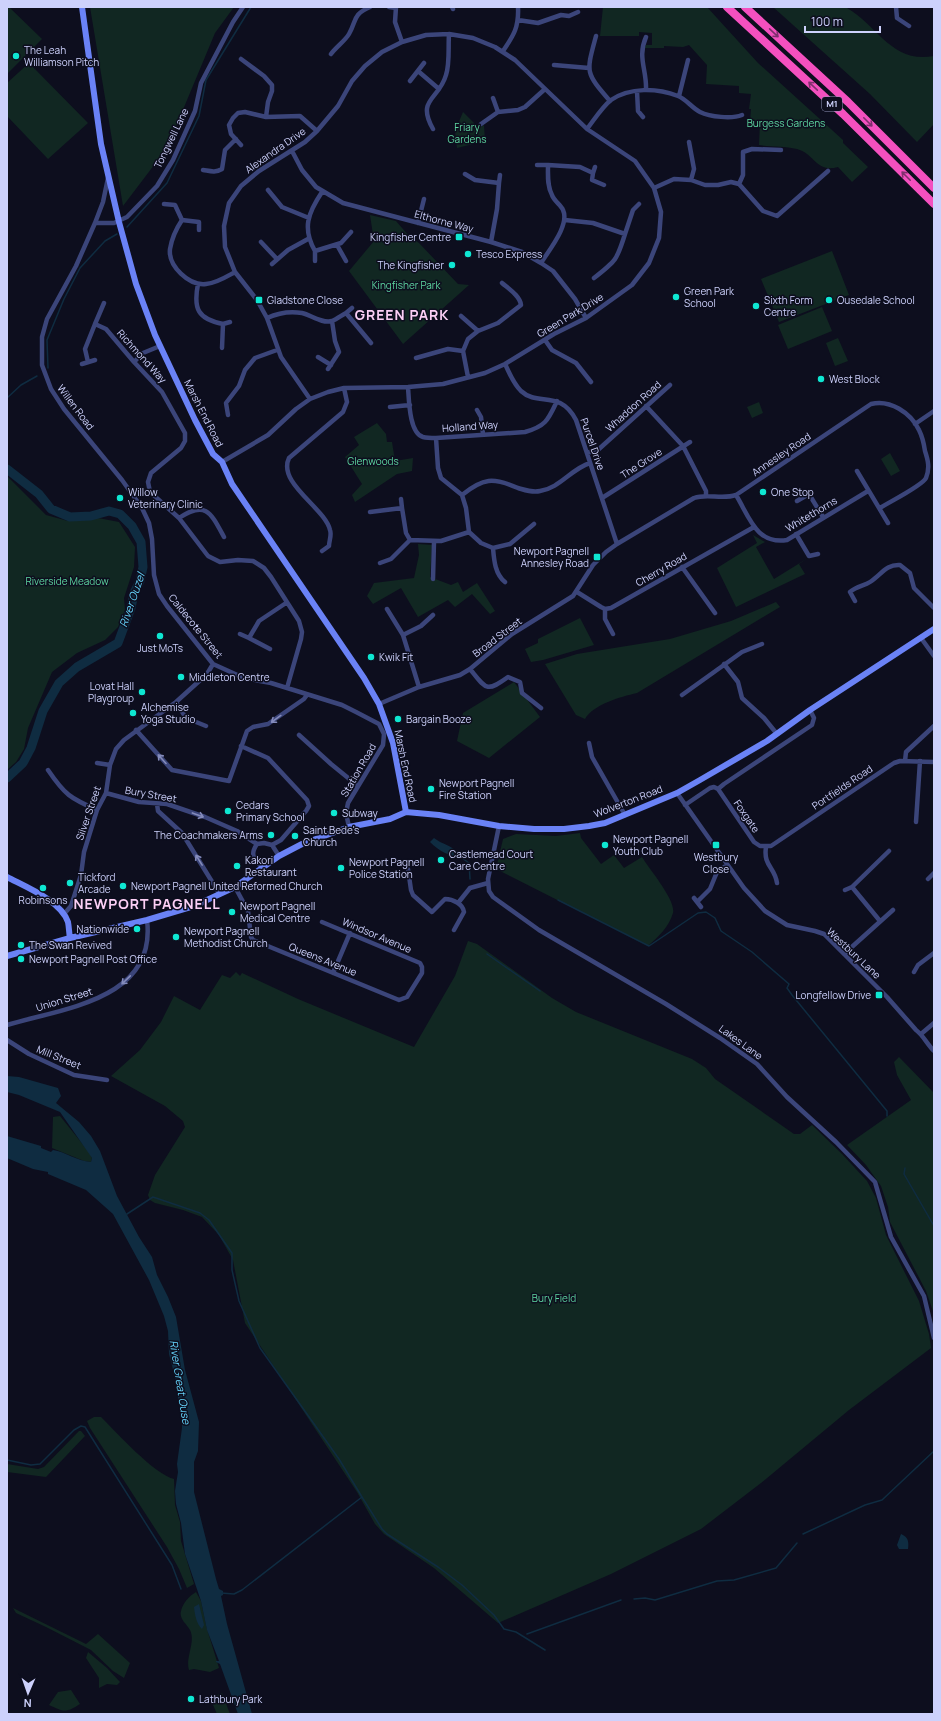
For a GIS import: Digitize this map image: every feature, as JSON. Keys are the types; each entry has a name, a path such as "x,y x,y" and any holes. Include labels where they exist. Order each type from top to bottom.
{"highway":[{"name":"M1","path":"727,7 843,114 934,204"},
{"name":"M1","path":"745,7 848,102 934,188"}],"street":[{"name":"Marsh End Road","path":"82,7 88,60 108,178 136,284 160,346 194,420 213,454 222,462 232,484 364,678 379,704 393,743 406,812"},
{"name":"Tongwell Lane","path":"119,222 128,217 157,186 173,160 195,111 201,82 233,22 243,7"},
{"path":"356,7 360,11"},
{"path":"331,54 348,35 356,16 360,11 370,7"},
{"path":"389,7 396,8 395,22 402,42"},
{"path":"503,51 515,33 518,20 518,7"},
{"path":"896,7 897,18 909,26"},
{"path":"518,20 538,23 561,15 569,16 578,12"},
{"path":"434,129 426,117 427,105 439,89 447,73 449,34"},
{"name":"Alexandra Drive","path":"310,400 277,350 267,318 257,300 235,272 224,247 224,226 229,203 241,186 249,178 292,151 317,131 338,106 352,81 365,66 382,52 402,42 426,36 449,34"},
{"name":"Green Park Drive","path":"222,462 268,435 296,409 310,400 328,392 344,388 408,387 443,384 484,373 505,364 586,318 632,285 649,263 659,238 660,212 654,188 635,161 588,129 515,60 503,51 473,38 449,34"},
{"path":"596,36 590,54 590,74 593,81 610,101"},
{"path":"646,37 643,45 641,61 647,78 646,90"},
{"path":"241,59 250,69 264,76 272,85 266,117"},
{"path":"679,96 688,60"},
{"path":"410,81 424,63"},
{"path":"554,65 589,68"},
{"path":"418,71 439,89"},
{"path":"481,124 498,112 518,110 525,107 546,89"},
{"path":"588,129 610,101 628,91 646,90 679,96 700,112 706,114 737,117 742,115"},
{"path":"637,91 638,111 643,117"},
{"path":"493,98 498,112"},
{"path":"241,145 231,134 229,125 238,113 245,112 266,117 300,116 317,131"},
{"path":"203,170 218,174 222,169 225,150 236,139"},
{"path":"689,142 694,169 691,180"},
{"path":"739,184 743,175 743,152 752,149 781,150"},
{"name":"Elthorne Way","path":"292,151 308,179 322,192 355,207 491,242 522,252 541,262 553,271 575,299 586,318"},
{"path":"538,164 580,167 593,173"},
{"path":"541,262 561,232 565,220 563,210 552,196 548,184 548,165"},
{"path":"595,167 592,180 604,185"},
{"path":"654,188 674,179 691,180 705,185 718,185 731,182 739,184 763,211 777,216 828,171"},
{"path":"465,174 475,180 499,183"},
{"path":"491,242 497,209 500,175"},
{"name":"Willen Road","path":"108,178 103,202 96,223 76,266 47,319 42,337 42,365 51,389 64,409 122,480 142,508 149,523"},
{"path":"268,190 282,207 309,218"},
{"path":"315,261 315,251 308,239 309,218 316,201 322,192"},
{"path":"418,223 424,199"},
{"path":"164,204 175,205 182,220"},
{"path":"594,278 613,263 618,255 633,210 639,204"},
{"path":"182,220 173,234 170,251 174,265 185,278 198,284 217,282 235,272"},
{"path":"182,220 199,222 198,230"},
{"path":"565,220 593,223 625,234"},
{"path":"96,223 119,222"},
{"path":"315,251 342,243 351,232"},
{"path":"272,264 288,250 308,239"},
{"path":"261,242 277,259"},
{"path":"337,245 346,261"},
{"path":"198,284 196,307 202,316 212,322 223,324 230,322"},
{"path":"468,378 463,351 468,339 478,331 498,323 521,305 520,300 510,289 502,284"},
{"path":"88,362 85,349 104,303"},
{"path":"267,318 275,314 291,312 303,314 327,322 332,321 352,308"},
{"path":"346,313 371,343"},
{"path":"461,316 478,331"},
{"path":"318,357 330,367 339,352 335,341 332,321"},
{"name":"Richmond Way","path":"95,324 106,329 162,392 185,433 185,441 181,448 151,474 148,482 150,492 180,518 208,556 220,562 238,560 253,561 264,568 299,621 302,632 287,688"},
{"path":"222,348 223,324"},
{"path":"545,340 552,350 576,363 591,382"},
{"path":"134,362 144,353 160,346"},
{"path":"416,358 448,349 463,351"},
{"path":"228,415 226,403 239,386 245,370 255,358 277,350"},
{"path":"82,364 95,360"},
{"name":"Purcel Drive","path":"505,364 513,381 522,392 535,397 557,401 565,405 572,412 576,420 617,544"},
{"name":"Whaddon Road","path":"587,453 599,448 670,385"},
{"name":"Holland Way","path":"408,387 412,424 416,432 422,437 436,438 525,432 539,428 549,418 557,401"},
{"path":"322,551 329,546 331,532 327,522 292,480 287,472 287,463 289,458 343,412 347,402 344,388"},
{"name":"Annesley Road","path":"569,599 577,592 584,576 593,565 606,552 617,544 694,498 706,495 721,498 736,495 871,404 878,402 888,404 902,410 915,424 921,435 929,463 925,480 880,508"},
{"path":"390,407 410,405"},
{"path":"646,406 683,446 706,491 706,495"},
{"path":"477,410 481,417 483,434"},
{"path":"915,424 934,411"},
{"path":"436,438 438,468 441,478 462,495 470,532 481,543 493,548 510,544 534,524"},
{"name":"The Grove","path":"602,498 690,442"},
{"path":"462,495 475,484 487,480 504,483 527,491 540,491 558,485 580,466 590,463"},
{"path":"857,471 888,523"},
{"name":"Whitethorns","path":"736,495 754,527 760,534 773,540 787,540 868,491"},
{"path":"797,501 810,494 823,518"},
{"path":"401,500 406,533 410,540"},
{"path":"370,512 402,508"},
{"path":"180,518 191,510 204,510 210,514 224,536"},
{"name":"Caldecote Street","path":"149,523 152,539 154,575 159,594 213,664 227,672 244,678 287,688 342,705 356,712"},
{"name":"Cherry Road","path":"605,608 611,608 754,527"},
{"path":"410,540 434,542 470,532"},
{"path":"796,534 809,556 818,554"},
{"path":"380,563 391,560 410,540"},
{"path":"433,579 434,542"},
{"path":"493,548 494,562 500,578 505,582"},
{"path":"855,601 850,592 856,587 869,583 889,566 900,565 910,573 914,588 934,608"},
{"path":"682,568 715,613"},
{"path":"577,592 605,608 604,619 613,634"},
{"name":"Broad Street","path":"379,704 419,687 460,675 470,669 512,634 569,599"},
{"path":"249,638 259,621 286,603"},
{"path":"387,609 403,635 419,687"},
{"path":"403,635 421,626 433,615"},
{"name":"Wolverton Road","path":"406,812 439,815 500,826 534,829 564,829 594,825 625,815 677,793 777,734 810,710 934,629"},
{"path":"240,634 270,649"},
{"path":"921,638 934,656"},
{"path":"682,695 742,652 762,644"},
{"name":"Silver Street","path":"64,914 71,906 81,875 83,857 97,810 106,794 110,765 116,749 136,730 176,702 207,674 213,664"},
{"path":"724,664 738,682 742,698 764,718 777,734"},
{"path":"470,669 483,685 490,687 495,686 508,677 514,678 520,682 522,693 541,708"},
{"path":"136,730 172,770 228,781 248,731 253,726 268,724 304,699 307,695"},
{"path":"176,702 186,718 206,726"},
{"path":"685,805 710,788 714,787 718,789 812,725 814,718 810,710"},
{"name":"Station Road","path":"348,828 346,813 348,803 383,745 384,734 379,724 356,712"},
{"path":"905,761 906,752 934,726"},
{"path":"299,735 358,786"},
{"path":"589,743 592,757 625,815"},
{"path":"241,746 268,758 307,800 309,806 306,811 281,840 272,845 279,856"},
{"name":"Portfields Road","path":"766,847 771,846 894,763 905,761 934,762"},
{"path":"916,822 920,762"},
{"path":"96,763 110,765"},
{"path":"48,770 66,794 73,799 97,810"},
{"name":"Foxgate","path":"718,789 754,842 766,847"},
{"name":"Westbury Lane","path":"677,793 744,888 765,912 787,925 824,934 887,997 921,1034 934,1051"},
{"name":"Bury Street","path":"106,794 139,802 167,804 205,817 237,831 257,844 264,843 272,845"},
{"path":"157,804 158,811 182,833 219,893"},
{"path":"7,956 70,938 147,920 194,906 219,893 235,887 279,856 302,844 348,828 390,819 406,812"},
{"path":"458,903 470,888 488,884 500,826"},
{"path":"257,844 253,850 253,856 262,868"},
{"path":"766,847 765,860 776,875 776,883"},
{"path":"845,890 852,887 889,851"},
{"path":"701,907 696,900 710,889 717,872 727,865"},
{"path":"408,869 413,895 432,912 445,899 453,900 462,906 464,912 454,930"},
{"path":"928,879 934,873"},
{"path":"7,877 51,901 64,914 68,922 70,938"},
{"name":"Lakes Lane","path":"488,884 494,898 523,920 666,1004 720,1038 757,1064 787,1098 836,1142 875,1182 891,1237 924,1296 934,1338"},
{"name":"Queens Avenue","path":"235,887 248,911 251,937 254,940 399,1000 407,997 422,973 422,967"},
{"path":"852,887 880,921"},
{"path":"844,954 893,910"},
{"name":"Union Street","path":"7,1025 75,1007 108,994 121,986 134,972 144,954 147,940 147,920"},
{"name":"Windsor Avenue","path":"322,922 420,963 422,967"},
{"path":"333,973 350,934"},
{"path":"914,972 918,965 934,953"},
{"path":"921,1034 934,1023"},
{"name":"Mill Street","path":"7,1040 29,1054 74,1075 108,1080"}],"green space":[{"path":"824,6 847,8 896,49 919,57 934,56 934,124 917,142 870,94 773,7"},
{"name":"The Leah Williamson Pitch","path":"7,7 9,7 42,39 7,74"},
{"path":"90,7 234,7 215,33 167,148 123,206"},
{"name":"Burgess Gardens","path":"603,7 707,7 758,63 843,140 843,143 868,167 852,182 838,167 831,168 820,165 803,151 788,147 759,145 760,123 750,122 751,109 749,109 751,94 739,93 739,86 706,84 707,65 689,45 683,47 664,46 664,48 644,48 646,45 652,45 652,33 639,32 639,36 600,36"},
{"path":"29,63 88,123 48,159 7,116 7,83"},
{"name":"Friary Gardens","path":"463,112 479,128 484,125 485,141 457,148 455,131"},
{"name":"Kingfisher Park","path":"370,215 396,221 409,236 419,243 458,284 469,285 403,344 349,271 374,241"},
{"path":"832,251 849,295 779,322 761,279"},
{"path":"822,307 832,331 788,349 778,325"},
{"path":"838,338 848,361 835,366 826,343"},
{"path":"759,402 763,413 752,418 747,407"},
{"name":"Glenwoods","path":"377,423 386,434 387,442 392,442 395,461 413,458 412,471 397,474 355,502 352,495 362,484 345,457 359,445 354,437"},
{"path":"890,453 900,471 891,476 881,459"},
{"name":"Riverside Meadow","path":"7,476 46,515 68,521 98,518 119,522 135,547 134,567 124,598 125,610 118,627 105,640 77,653 52,672 28,728 24,749 16,762 7,770"},
{"path":"753,535 765,542 756,547 774,579 808,558 799,564 805,574 736,607 717,568 757,543"},
{"path":"418,544 432,545 430,577 451,585 458,582 463,592 477,583 495,611 490,614 472,594 455,607 448,600 418,617 401,588 373,604 367,596 374,583 414,578 419,555"},
{"path":"776,602 780,607 637,693 615,699 601,705 585,719 576,715 545,664 577,654 670,639 731,621"},
{"path":"580,618 594,645 531,662 525,649 538,643 538,639"},
{"path":"514,682 540,717 489,758 457,741 463,713"},
{"path":"580,833 581,838 601,864 614,855 624,868 642,857 666,893 673,907 673,913 666,927 648,946 496,869 503,839 516,834 556,836"},
{"name":"Bury Field","path":"468,941 477,944 552,998 576,1012 692,1059 706,1068 715,1079 794,1134 800,1134 812,1125 867,1181 876,1198 886,1235 919,1301 929,1334 931,1348 849,1410 761,1483 701,1529 611,1574 498,1623 434,1568 384,1534 375,1524 357,1492 245,1323 233,1260 219,1235 202,1217 183,1210 155,1203 150,1200 148,1195 155,1175 185,1127 183,1121 165,1106 111,1076 140,1050 161,1022 174,996 200,1010 222,975 230,978 236,972 240,976 242,973 298,999 414,1047 455,976"},
{"path":"899,1057 934,1093 934,1314 926,1291 890,1222 888,1207 881,1186 866,1165 847,1145 911,1100 897,1075 894,1062"},
{"path":"60,1116 89,1152 92,1158 91,1162 84,1161 52,1148 53,1117"},
{"path":"94,1417 101,1417 146,1461 166,1476 174,1479 175,1505 180,1522 181,1541 194,1584 187,1588 167,1547 90,1428 87,1421"},
{"path":"79,1431 81,1431 85,1436 46,1477 7,1472 7,1464 38,1469 44,1467"},
{"path":"196,1592 201,1601 207,1629 219,1668 210,1672 194,1669 189,1670 188,1665 192,1635 182,1619 181,1614 185,1603"},
{"path":"13,1608 86,1644 98,1634 130,1663 124,1678 113,1671 91,1650 16,1613"},
{"path":"88,1652 107,1668 120,1682 117,1685 107,1684 99,1688 99,1678 86,1658"},
{"path":"71,1690 80,1704 68,1710 58,1709 49,1705 58,1692"},
{"path":"222,1693 230,1714 217,1714 210,1698"}],"water":[{"path":"434,838 451,847 462,858 441,851 430,842"},
{"name":"River Great Ouse","path":"7,1076 19,1077 58,1088 61,1096 56,1103 79,1122 91,1136 100,1151 117,1196 139,1237 152,1257 157,1275 176,1317 185,1370 199,1422 198,1451 194,1462 194,1492 216,1579 219,1589 223,1591 223,1595 221,1596 227,1624 252,1714 238,1714 220,1664 216,1662 219,1661 207,1630 201,1601 185,1554 175,1491 182,1419 177,1385 169,1354 168,1331 164,1316 149,1280 113,1214 86,1190 48,1174 48,1172 33,1169 7,1158 7,1136 41,1146 41,1148 51,1152 53,1150 58,1151 91,1162 92,1158 60,1112 19,1095 7,1092"},
{"path":"901,1534 908,1540 908,1549 899,1549 897,1545"},
{"path":"199,1604 204,1625 202,1629 195,1616 194,1607"}],"waterway":[{"path":"127,227 167,183 199,116 206,80 251,7"},
{"path":"48,368 47,340 64,299 80,268 105,241 117,234"},
{"path":"7,398 21,385 37,376"},
{"name":"River Ouzel","path":"7,469 39,494 51,509 70,517 91,516 109,511 120,514 132,526 141,542 143,567 140,581 134,593 131,608 118,643 77,667 59,683 43,711 31,748 23,763 7,778"},
{"path":"462,858 469,863 470,879"},
{"path":"558,900 649,946 698,913 706,912 715,918 721,931 752,952 789,984 787,988 792,995 887,1111 887,1116"},
{"path":"487,954 540,991"},
{"path":"905,1168 904,1174 934,1226"},
{"path":"127,1214 153,1197 200,1213 209,1220 232,1253 232,1270 239,1301 260,1348 339,1459 362,1497"},
{"path":"7,1460 31,1465 40,1464 74,1430 81,1426 85,1427 172,1565 181,1589"},
{"path":"803,1534 865,1505 882,1500 934,1451"},
{"path":"221,1593 234,1594 242,1590 362,1497 382,1529 387,1534 438,1567 462,1585 494,1615 504,1629 516,1632 545,1650"},
{"path":"634,1599 645,1598 655,1600 717,1581 734,1580 776,1568 797,1543"},
{"path":"527,1634 621,1600"}],"place":[{"name":"The Leah Williamson Pitch","path":"16,56"},
{"name":"Kingfisher Centre","path":"459,237"},
{"name":"Tesco Express","path":"468,254"},
{"name":"The Kingfisher","path":"452,265"},
{"name":"Green Park School","path":"676,297"},
{"name":"Gladstone Close","path":"259,300"},
{"name":"Ousedale School","path":"829,300"},
{"name":"Sixth Form Centre","path":"756,306"},
{"name":"West Block","path":"821,379"},
{"name":"One Stop","path":"763,492"},
{"name":"Willow Veterinary Clinic","path":"120,498"},
{"name":"Newport Pagnell Annesley Road","path":"597,557"},
{"name":"Just MoTs","path":"160,636"},
{"name":"Kwik Fit","path":"371,657"},
{"name":"Middleton Centre","path":"181,677"},
{"name":"Lovat Hall Playgroup","path":"142,692"},
{"name":"Alchemise Yoga Studio","path":"133,713"},
{"name":"Bargain Booze","path":"398,719"},
{"name":"Newport Pagnell Fire Station","path":"431,789"},
{"name":"Cedars Primary School","path":"228,811"},
{"name":"Subway","path":"334,813"},
{"name":"The Coachmakers Arms","path":"271,835"},
{"name":"Saint Bede's Church","path":"295,836"},
{"name":"Newport Pagnell Youth Club","path":"605,845"},
{"name":"Westbury Close","path":"716,845"},
{"name":"Castlemead Court Care Centre","path":"441,860"},
{"name":"Kakori Restaurant","path":"237,866"},
{"name":"Newport Pagnell Police Station","path":"341,868"},
{"name":"Tickford Arcade","path":"70,883"},
{"name":"Newport Pagnell United Reformed Church","path":"123,886"},
{"name":"Robinsons","path":"43,888"},
{"name":"Newport Pagnell Medical Centre","path":"232,912"},
{"name":"Nationwide","path":"137,929"},
{"name":"Newport Pagnell Methodist Church","path":"176,937"},
{"name":"The Swan Revived","path":"21,945"},
{"name":"Newport Pagnell Post Office","path":"21,959"},
{"name":"Longfellow Drive","path":"879,995"},
{"name":"Lathbury Park","path":"191,1699"}],"district":[{"name":"GREEN PARK","path":"402,315"},
{"name":"NEWPORT PAGNELL","path":"147,904"}]}
